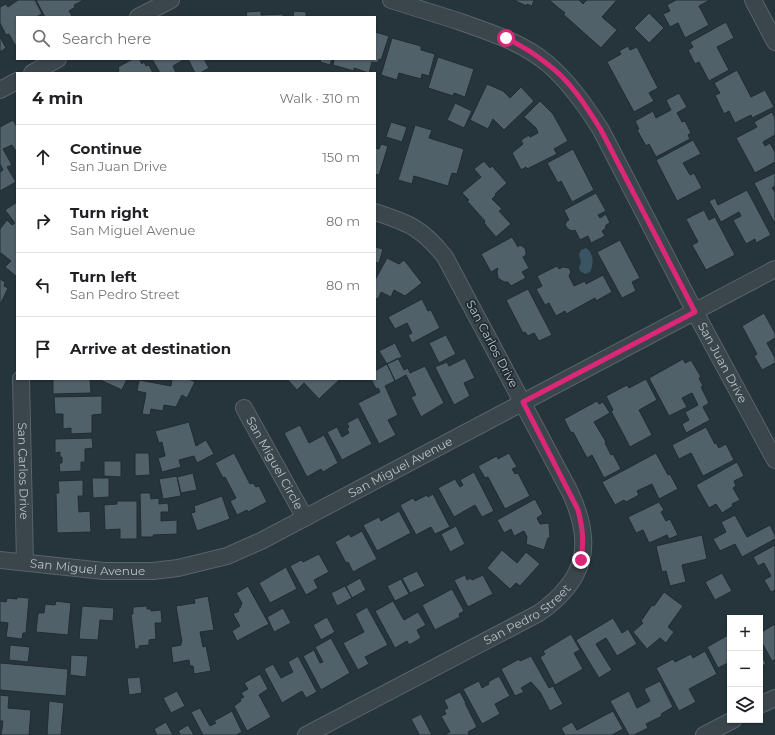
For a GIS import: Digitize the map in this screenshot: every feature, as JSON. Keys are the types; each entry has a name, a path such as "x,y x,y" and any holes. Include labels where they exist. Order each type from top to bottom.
{"street":[{"path":"140,16 170,0"},
{"name":"San Juan Drive","path":"391,0 411,3 506,38 525,48 548,63 586,105 601,130 695,312 775,460"},
{"path":"753,0 775,42"},
{"path":"34,72 56,60"},
{"path":"0,90 16,82"},
{"name":"San Carlos Drive","path":"376,212 406,222 420,231 433,242 445,257 523,402"},
{"name":"San Miguel Avenue","path":"0,560 60,567 129,572 178,568 227,556 261,541 305,518 775,269"},
{"name":"San Carlos Drive","path":"21,380 25,562"},
{"name":"San Pedro Street","path":"306,735 539,613 555,602 567,588 576,574 581,560 584,544 583,527 578,510 570,492 523,402"},
{"name":"San Miguel Circle","path":"244,408 305,518"},
{"path":"763,704 775,698"},
{"path":"704,735 727,723"}],"water":[{"path":"586,248 591,253 593,263 590,272 585,274 580,271 579,267 581,262 579,255 581,250"}],"building":[{"path":"18,0 35,0 42,14 38,16 16,16 15,45 9,34 6,35 0,23 0,7 6,4 8,7"},
{"path":"36,0 84,0 74,5 75,7 69,11 72,16 44,16"},
{"path":"513,0 534,0 532,6 527,4 527,6"},
{"path":"549,0 579,0 583,4 587,0 617,0 602,17 617,30 601,48 563,14 565,13"},
{"path":"676,0 710,0 699,6 709,25 685,38 678,23 670,27 663,14 670,11 667,5"},
{"path":"261,11 261,15 283,14 283,16 247,16 246,12"},
{"path":"294,11 306,12 306,16 293,16"},
{"path":"649,13 664,28 649,43 634,28"},
{"path":"726,22 734,38 717,47 729,70 709,81 699,62 695,64 688,50 693,47 690,42"},
{"path":"376,32 389,36 381,60 379,59 377,63 372,62 369,72 354,68 354,71 333,65 334,60 376,60"},
{"path":"0,37 6,48 0,52"},
{"path":"392,38 421,46 421,50 435,54 429,76 422,74 421,79 399,73 397,80 381,75"},
{"path":"628,46 630,50 637,47 658,88 649,93 654,101 634,112 607,62 621,54 619,51"},
{"path":"438,57 474,69 465,97 454,93 453,96 428,88"},
{"path":"131,60 140,60 142,64 144,62 146,66 149,65 152,72 118,72 119,71 118,67"},
{"path":"153,60 183,60 173,66 176,72 159,72"},
{"path":"188,60 205,60 209,68 202,72 194,72"},
{"path":"321,60 332,60 330,65 320,62"},
{"path":"737,70 751,97 765,90 774,107 752,118 751,115 735,123 729,111 724,114 715,95 720,93 714,83"},
{"path":"487,84 503,91 510,98 521,87 534,101 504,130 493,119 488,129 470,120"},
{"path":"679,93 687,107 677,113 682,122 685,121 691,133 688,135 690,139 656,157 649,144 646,146 637,130 639,129 635,121 653,111 656,118 671,110 666,100"},
{"path":"540,101 553,114 568,141 554,149 557,154 527,169 526,167 521,170 512,153 523,144 521,140 529,135 530,137 538,133 536,128 524,117"},
{"path":"455,103 472,111 464,128 447,120"},
{"path":"772,112 775,118 775,135 763,142 765,146 770,143 775,152 775,162 755,173 736,138 757,127 754,122"},
{"path":"13,120 16,125 16,151 12,145 3,149 12,165 7,167 16,182 0,191 0,172 3,170 0,164 0,127"},
{"path":"391,122 407,127 402,142 386,137"},
{"path":"415,125 432,130 429,138 464,149 457,174 452,173 448,186 414,176 412,184 398,180"},
{"path":"693,140 701,154 683,163 690,175 694,173 702,188 677,201 656,160"},
{"path":"381,144 388,146 379,175 376,174 376,148 379,149"},
{"path":"573,149 594,190 572,202 561,181 558,183 547,163"},
{"path":"484,161 490,168 492,166 507,183 495,194 496,195 492,199 502,209 499,211 511,224 496,237 484,223 485,221 467,201 469,200 462,193 481,177 474,169"},
{"path":"775,173 775,186 772,188 775,192 775,224 754,183"},
{"path":"747,190 771,235 756,243 755,239 746,244 733,220 741,216 739,212 721,222 709,201 715,198 718,205"},
{"path":"596,193 606,211 598,215 600,218 606,214 610,223 606,225 605,229 602,231 605,236 591,243 588,236 580,240 575,230 572,231 568,229 565,225 569,220 564,210"},
{"path":"16,203 16,276 5,267 11,261 1,253 0,254 0,229 7,220 12,225 15,223 5,210"},
{"path":"704,210 709,220 715,217 735,255 706,270 692,245 698,242 686,219"},
{"path":"512,237 518,247 520,245 525,248 526,255 523,257 529,268 522,272 526,278 511,286 508,282 504,282 498,278 498,268 491,272 481,254"},
{"path":"620,240 640,278 632,282 636,291 622,298 597,252"},
{"path":"376,247 383,249 379,263 376,262"},
{"path":"387,258 399,264 404,260 422,283 405,296 394,290 391,297 381,292 378,299 376,298 376,278"},
{"path":"557,266 559,269 563,267 569,268 571,272 569,276 574,286 585,281 586,284 603,275 612,292 596,301 595,298 566,314 565,311 556,316 549,303 545,305 536,289 542,286 537,276"},
{"path":"0,279 5,282 4,286 8,288 1,303 0,302"},
{"path":"528,289 552,335 539,341 534,333 528,336 525,332 523,333 506,300"},
{"path":"422,299 428,311 431,310 440,328 412,343 408,335 412,333 407,323 395,329 388,317"},
{"path":"764,313 775,333 775,338 767,343 775,358 775,363 762,370 754,356 757,354 742,326"},
{"path":"446,335 456,354 439,363 429,343"},
{"path":"395,343 402,357 387,364 379,351"},
{"path":"398,358 404,370 408,368 410,373 425,366 444,403 421,417 411,397 416,395 406,375 395,381 387,364"},
{"path":"465,358 475,378 464,383 470,396 454,405 435,367 447,362 449,366"},
{"path":"683,359 685,363 691,360 701,377 699,378 703,386 701,387 709,403 703,407 710,420 686,433 682,424 689,420 685,412 698,405 692,393 682,398 687,407 669,416 649,378"},
{"path":"387,364 395,381 385,386 398,415 388,420 396,435 379,444 358,403 380,392 378,388 376,389 372,380 376,380 376,370"},
{"path":"646,379 657,400 639,410 652,435 630,447 611,411 613,410 606,396 627,385 629,388"},
{"path":"53,380 90,380 91,393 53,394"},
{"path":"100,380 127,380 122,390"},
{"path":"139,380 171,386 172,380 191,380 195,382 187,398 182,395 176,407 164,405 163,411 151,409 150,415 142,414 146,393 137,391"},
{"path":"288,380 339,380 319,399 304,383 297,390"},
{"path":"102,396 102,414 92,415 92,433 71,434 71,428 63,429 63,414 55,414 54,397"},
{"path":"597,401 599,404 603,402 610,413 594,422 606,442 605,443 611,455 613,454 621,469 604,478 592,455 587,458 564,419"},
{"path":"358,417 372,444 342,460 327,432 337,427 342,437 349,433 347,423"},
{"path":"189,422 196,446 206,440 214,454 197,463 194,456 179,460 181,467 162,472 158,458 165,456 162,442 159,443 155,431"},
{"path":"300,425 309,443 324,435 338,463 323,472 321,469 307,477 284,433"},
{"path":"706,427 715,444 716,443 719,448 726,444 734,460 703,476 691,453 679,459 672,445"},
{"path":"92,438 93,448 85,449 85,462 81,462 81,471 60,472 59,463 62,463 62,457 60,457 60,452 55,453 55,439"},
{"path":"135,453 149,453 150,475 135,476"},
{"path":"234,453 250,484 253,483 256,487 259,486 267,502 248,512 247,510 237,515 230,501 236,498 225,477 223,478 215,463"},
{"path":"509,453 517,467 512,469 515,474 518,473 530,496 505,509 488,477 485,478 478,466 497,456 498,459"},
{"path":"656,453 668,475 670,474 678,489 659,499 652,484 637,491 639,495 626,502 624,500 615,505 602,482"},
{"path":"104,461 121,461 121,477 104,476"},
{"path":"737,462 744,476 734,481 736,486 733,488 740,500 732,504 733,506 722,513 716,504 709,508 696,485"},
{"path":"474,472 494,511 482,517 475,505 454,517 438,488 455,479 460,487 463,485 460,480"},
{"path":"193,473 197,490 181,493 177,477"},
{"path":"177,476 181,496 163,499 159,479"},
{"path":"92,478 109,478 109,497 93,498"},
{"path":"83,480 83,496 78,496 79,512 90,511 91,532 57,533 56,493 59,493 58,481"},
{"path":"140,493 150,493 151,499 159,498 159,504 168,503 169,512 161,512 161,521 177,520 177,534 141,537"},
{"path":"433,494 450,527 435,534 431,527 416,535 400,505 413,498 415,501 427,495 428,497"},
{"path":"222,496 230,519 197,531 191,513 195,512 194,506"},
{"path":"535,499 543,514 537,518 540,524 549,523 550,538 548,538 544,550 526,544 527,537 524,531 514,536 511,529 504,533 497,520"},
{"path":"117,501 137,501 137,539 120,539 120,529 105,530 104,505 117,504"},
{"path":"659,502 664,510 661,512 666,521 670,519 678,535 669,539 667,535 649,543 643,530 636,533 628,517"},
{"path":"399,511 411,533 377,551 363,525 379,517 381,521"},
{"path":"735,515 747,537 770,525 775,535 775,539 742,557 735,544 720,551 713,539 726,532 721,522"},
{"path":"456,526 465,544 450,552 441,534"},
{"path":"362,531 377,559 353,572 348,562 346,563 335,542 349,534 351,537"},
{"path":"702,535 707,559 682,565 686,582 670,586 666,571 662,572 656,546"},
{"path":"775,545 775,590 771,592 764,580 771,576 764,563 758,566 753,557"},
{"path":"502,550 517,563 526,552 540,564 520,586 516,583 510,589 487,568"},
{"path":"319,554 329,572 314,580 318,588 306,595 290,566 301,560 303,562"},
{"path":"286,567 297,589 270,603 259,583"},
{"path":"417,571 425,586 410,593 402,578"},
{"path":"722,573 732,591 715,600 705,582"},
{"path":"465,575 467,580 471,578 472,580 483,575 493,594 468,607 454,580"},
{"path":"360,578 366,590 352,598 346,586"},
{"path":"401,579 409,594 395,601 387,586"},
{"path":"248,586 269,624 237,641 232,631 240,626 233,614 239,611 238,609 242,603 236,593"},
{"path":"345,586 352,598 337,606 331,593"},
{"path":"452,589 464,611 459,614 460,617 435,630 422,605"},
{"path":"664,592 683,606 668,627 674,632 666,643 660,638 647,649 633,632 643,623 641,621 652,605 654,606"},
{"path":"208,596 214,630 200,632 203,647 206,646 211,671 194,674 193,666 190,666 189,660 173,663 171,647 181,645 182,642 176,606 195,603 194,599"},
{"path":"17,597 29,598 26,633 23,633 22,639 6,637 8,623 0,622 0,601 6,602 7,598 17,599"},
{"path":"56,601 71,603 68,635 36,632 38,613 44,613 45,604 55,605"},
{"path":"393,601 404,620 418,612 426,625 417,630 421,638 409,645 407,641 395,648 375,611"},
{"path":"82,606 114,608 113,621 100,620 98,640 79,639"},
{"path":"147,606 147,609 151,609 151,611 161,610 162,623 155,623 156,639 149,640 149,645 139,646 139,649 135,649 131,614 133,614 133,607"},
{"path":"367,607 388,645 365,657 369,664 358,670 343,643 364,632 355,614"},
{"path":"283,608 291,623 274,632 267,617"},
{"path":"327,617 335,632 321,640 313,625"},
{"path":"613,618 622,633 628,629 637,644 617,656 606,638 596,644 612,670 599,678 576,640"},
{"path":"775,624 775,660 772,661 763,644 763,631"},
{"path":"571,634 580,650 574,653 583,669 555,685 540,657 545,654 543,651"},
{"path":"727,636 727,664 718,668 707,647"},
{"path":"331,638 350,673 321,690 303,656 314,650 320,663 323,662 315,647"},
{"path":"10,645 30,647 28,662 9,660"},
{"path":"705,651 717,674 689,689 696,702 679,711 656,668 673,659 675,662 691,654 693,658"},
{"path":"71,655 88,656 86,677 70,675"},
{"path":"298,656 317,692 306,698 302,691 282,703 264,669 273,664 281,678 293,672 288,662"},
{"path":"531,656 549,688 553,686 563,704 550,711 540,692 531,682 521,688 524,692 515,696 501,669 519,659 520,661"},
{"path":"763,658 766,664 763,666"},
{"path":"0,663 68,669 66,696 0,690"},
{"path":"260,674 268,689 259,695 271,717 247,731 234,706 244,697 241,693 248,689 244,683"},
{"path":"499,676 510,696 495,704 500,714 482,724 463,689 479,681 482,688 489,684 488,682"},
{"path":"140,677 142,693 129,695 127,678"},
{"path":"660,681 673,707 661,714 662,716 646,724 648,728 634,735 629,735 610,701 629,691 637,708 650,701 644,689"},
{"path":"177,691 185,706 171,713 163,698"},
{"path":"460,692 477,727 468,732 469,735 444,735 450,732 441,716 446,714 444,710 448,708 444,700"},
{"path":"0,695 9,696 8,708 31,710 29,735 1,735 3,721 0,721"},
{"path":"49,701 64,703 61,735 47,735"},
{"path":"200,708 210,726 216,723 214,721 232,711 242,732 236,735 203,735 191,712"},
{"path":"613,711 623,729 612,735 565,735 561,728 572,722 577,730"},
{"path":"421,714 432,735 417,735 419,734 411,719"},
{"path":"166,722 173,735 157,735 154,729"},
{"path":"188,725 194,735 179,735 180,734 178,731"}],"route":[{"path":"506,38 548,63 586,105 601,130 695,312 523,402 578,510 583,527 584,544 581,560"}]}
